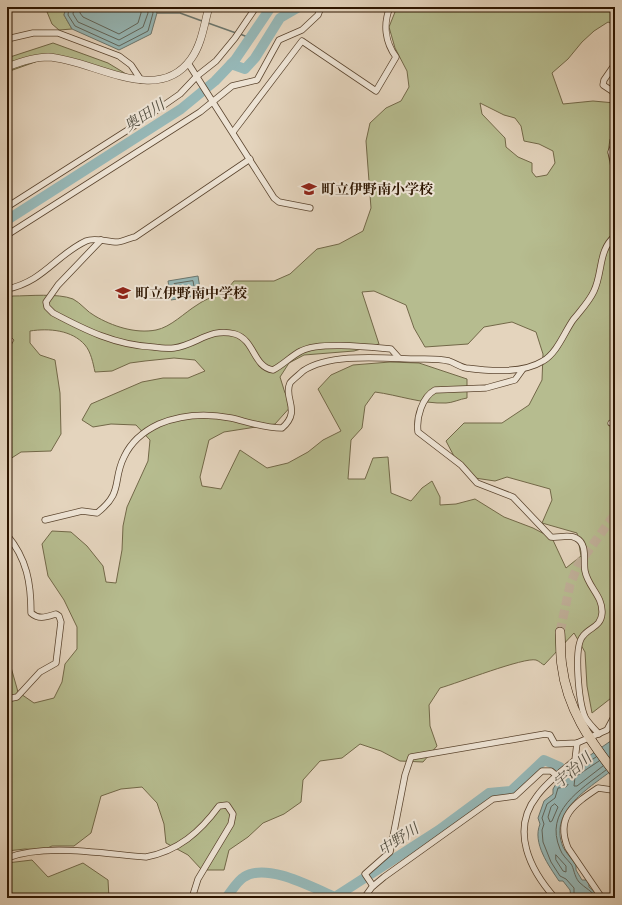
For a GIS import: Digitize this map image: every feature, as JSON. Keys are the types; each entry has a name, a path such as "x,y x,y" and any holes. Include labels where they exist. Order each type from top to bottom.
{"main road":[{"path":"560,632 562,666 573,709 594,746 615,773"}],"street":[{"path":"7,67 26,60 48,57 80,63 111,75 142,80 152,80 178,72 188,63 199,43 209,7"},
{"path":"7,207 141,121 199,79 236,38 256,7"},
{"path":"7,235 214,102 232,86 257,80 279,40 302,30 318,16 321,7"},
{"path":"233,132 302,41 376,91 396,57 389,48 386,37 387,15 390,7"},
{"path":"7,39 33,33 58,33 119,56 131,65 142,80"},
{"path":"188,63 274,198 279,202 310,208"},
{"path":"615,64 604,80 603,85 615,93"},
{"path":"615,142 611,152 615,167"},
{"path":"7,289 18,288 44,273 62,257 87,240 117,242 134,237 250,159"},
{"path":"45,520 82,511 97,513 106,506 117,487 123,458 130,446 151,427 171,419 204,414 230,418 271,428 282,428 291,416 292,406 289,393 290,383 315,364 329,361 399,358 448,361 465,368 523,369 545,360 595,290 607,242 615,236"},
{"path":"101,240 58,285 46,302 47,307 53,313 107,339 140,346 172,349 185,346 208,335 218,333 234,334 248,343 265,369 273,370 302,350 314,347 368,347 391,349 399,358"},
{"path":"523,369 515,380 486,388 435,390 429,393 422,406 418,432 461,464 477,483 513,497 551,537 569,536 576,538 584,548 585,571 600,599 602,615 596,627 582,636 579,645 578,686 585,717 598,734"},
{"path":"7,535 23,558 27,569 31,590 31,613 36,617 43,618 56,614 59,616 61,622 56,663 40,672 17,697 7,700"},
{"path":"373,886 366,874 390,852 405,775 411,757 545,734 550,735 555,744 576,743 607,730 615,715"},
{"path":"555,898 532,864 523,840 524,822 531,805 537,796 575,760 576,743"},
{"path":"364,898 373,886 493,799 515,796 542,771 551,771 557,776"},
{"path":"602,898 568,848 564,839 563,825 575,803 598,788 612,790 615,788"},
{"path":"7,858 31,851 146,857 158,855 167,852 189,837 205,824 219,806 227,805 232,814 231,824 198,879 192,898"}],"green space":[{"path":"45,7 66,7 64,15 72,29 59,30 52,24"},
{"path":"397,7 615,7 615,25 608,22 594,31 582,42 568,59 552,73 563,104 593,101 615,103 615,136 610,139 608,153 611,168 615,169 615,695 592,713 587,686 585,652 574,633 544,665 536,660 518,662 440,688 429,705 430,726 437,746 423,762 400,761 381,751 360,744 342,758 320,761 303,780 301,802 284,814 263,823 248,837 229,850 224,870 202,870 188,855 166,843 164,824 157,803 142,787 121,789 101,796 91,833 74,846 52,846 43,850 25,849 7,851 7,653 18,692 34,703 54,698 62,682 65,664 77,649 77,627 64,600 48,576 42,544 52,531 71,532 87,546 103,566 106,582 116,583 122,550 123,526 127,507 148,461 150,440 136,425 111,424 93,427 82,420 91,404 142,382 163,378 188,378 205,371 195,360 174,358 130,363 112,371 95,372 89,351 80,340 74,336 52,330 30,331 30,343 40,355 55,360 60,393 61,434 51,451 21,452 7,461 7,352 14,340 7,333 7,298 13,296 35,295 67,297 76,301 95,316 116,326 140,331 156,330 167,326 192,308 221,293 234,281 274,281 290,274 317,249 339,244 363,231 371,208 366,141 370,123 386,108 401,101 409,87 407,71 395,48 389,27","holes":["480,103 504,115 515,118 521,126 524,141 539,144 553,151 555,163 547,175 536,177 532,172 532,163 518,157 506,147 505,138 482,114","374,291 406,305 414,328 425,347 468,344 484,327 512,322 536,332 543,354 542,380 529,405 502,423 464,423 446,441 468,477 495,481 507,477 550,489 552,500 542,523 577,533 581,556 566,568 552,538 533,528 504,517 475,499 456,504 440,505 440,497 432,481 422,488 411,501 391,493 388,457 373,458 365,479 348,479 351,440 362,428 365,406 375,392 437,403 448,403 467,398 467,379 419,363 390,362 353,365 331,375 318,389 341,431 323,440 308,452 288,463 267,468 240,450 221,489 202,486 200,477 209,440 224,432 275,424 293,404 285,393 280,377 289,363 304,355 354,351 379,344 362,292"]},
{"path":"53,43 108,63 136,80 52,56 7,72 7,58"},
{"path":"32,860 48,877 83,863 108,880 109,898 12,896 7,898 7,863"}],"water":[{"path":"66,7 152,7 156,9 157,13 151,34 119,50 72,29 64,15"},
{"path":"198,276 201,295 171,300 168,281"},
{"name":"宇治川","path":"615,738 615,768 574,801 566,811 561,822 560,834 563,847 576,865 576,870 582,880 589,880 589,887 602,898 571,898 570,890 563,881 559,881 543,854 538,839 540,824 538,818 544,801 553,794 553,789 556,784 564,783 566,781 563,774"}],"waterway":[{"name":"奥田川","path":"7,220 181,109 215,81 235,60 271,7"},
{"path":"231,64 245,69 255,58 280,18 299,7"},
{"path":"157,13 180,13 202,21"},
{"path":"208,23 236,33"},
{"path":"240,34 250,38"},
{"name":"中野川","path":"226,898 241,879 254,873 277,874 303,883 335,897 439,830 489,793 511,791 544,760 560,767 569,779"}],"tunnel":[{"path":"560,632 570,585 578,565 615,514"}],"place":[{"name":"町立伊野南小学校","path":"309,189"},
{"name":"町立伊野南中学校","path":"123,293"}]}
